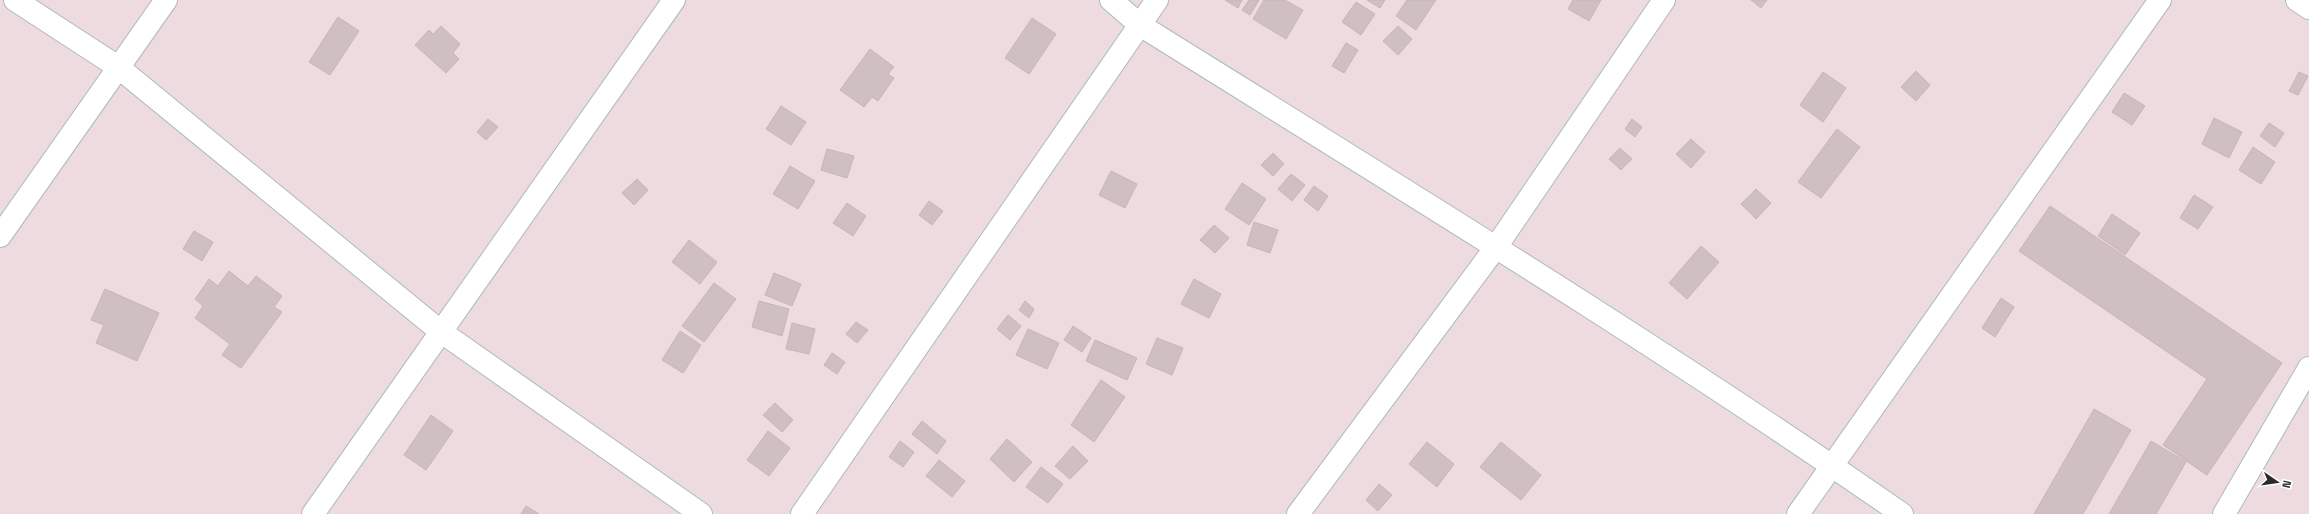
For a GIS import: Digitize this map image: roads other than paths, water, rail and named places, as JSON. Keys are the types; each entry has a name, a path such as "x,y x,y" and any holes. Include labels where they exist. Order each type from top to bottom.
{"street":[{"path":"15,0 118,67 440,331 702,514"},
{"path":"0,236 166,0"},
{"path":"313,514 440,331 674,0"},
{"path":"1111,0 1140,25 1496,247 1831,465 1902,514"},
{"path":"802,514 1157,0"},
{"path":"1298,514 1496,247 1664,0"},
{"path":"1798,514 1831,465 2160,0"},
{"path":"2297,0 2309,8"},
{"path":"2224,514 2309,368"}]}
